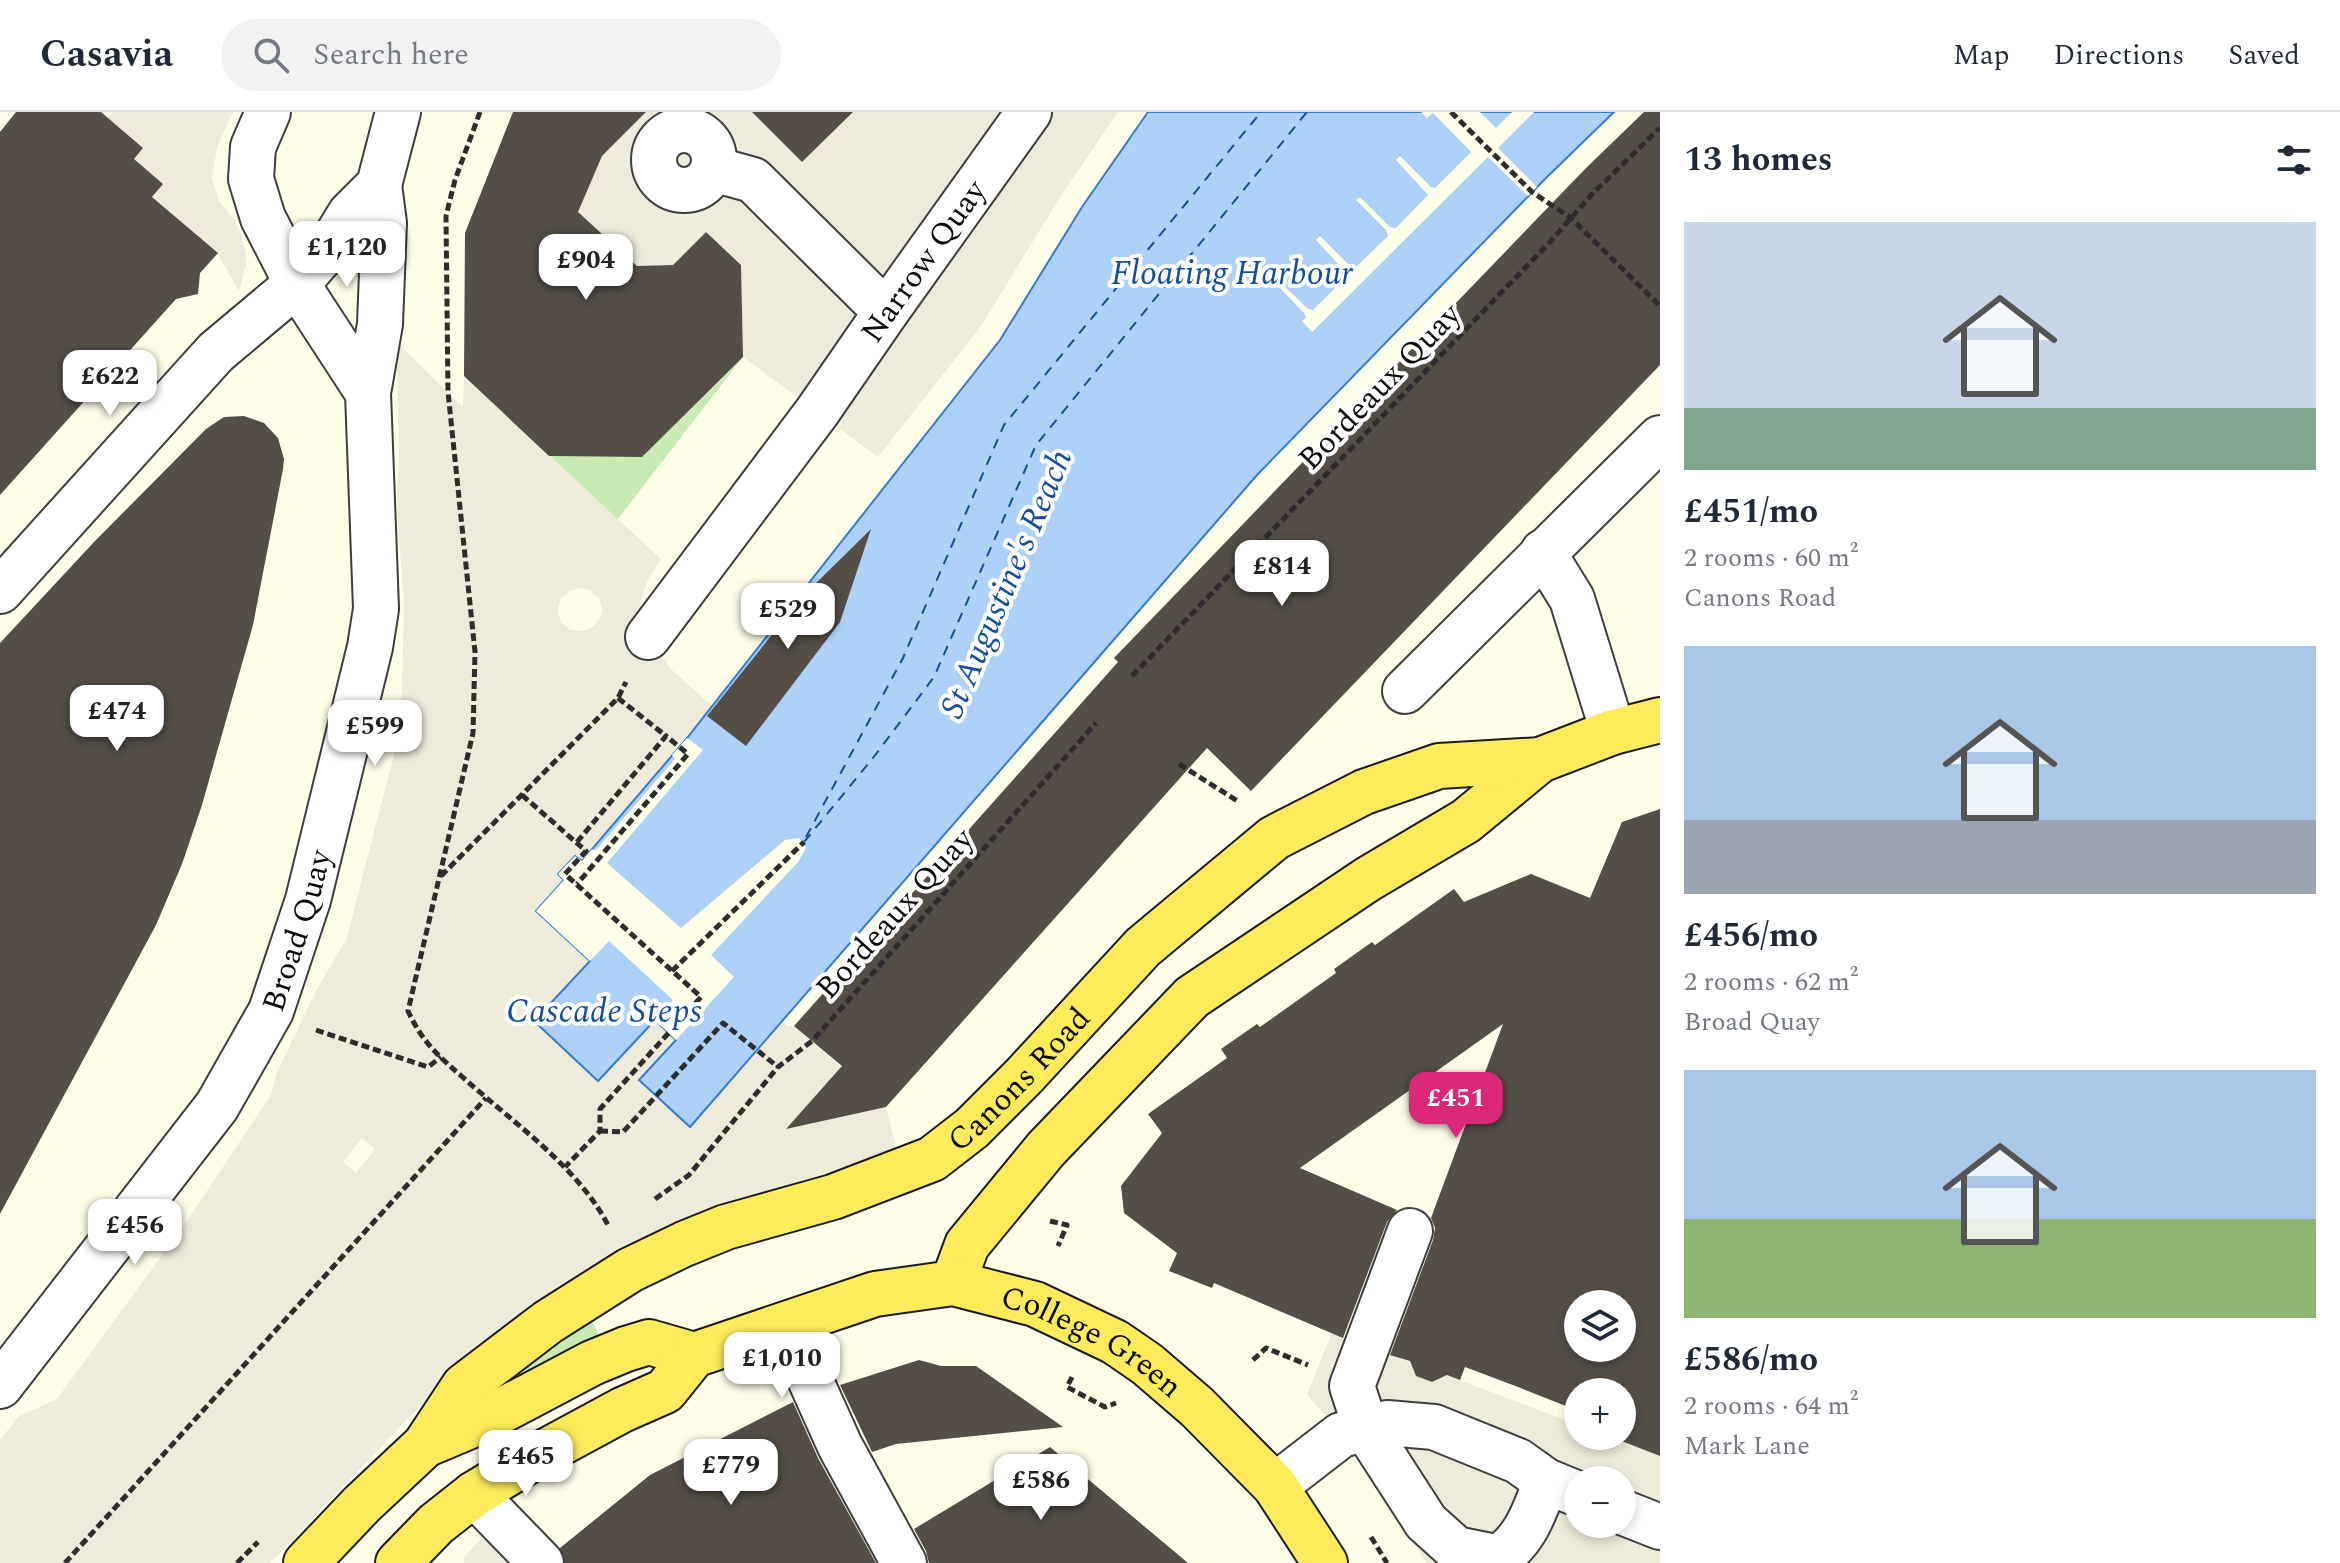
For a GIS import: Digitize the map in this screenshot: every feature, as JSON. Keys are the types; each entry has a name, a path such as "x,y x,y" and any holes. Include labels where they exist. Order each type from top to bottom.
{"main road":[{"name":"Canons Road","path":"425,1445 464,1386 548,1322 630,1270 726,1227 833,1197 932,1159 972,1128 1024,1076 1143,947 1274,838 1364,792 1439,766 1540,760 1613,732 1660,720"},
{"path":"953,1283 967,1245 1037,1159 1192,997 1368,879 1466,821 1540,760"},
{"name":"College Green","path":"694,1355 875,1294 953,1283 1035,1304 1115,1342 1147,1364 1197,1407 1275,1486 1325,1563"},
{"path":"306,1563 362,1504 425,1445 482,1421 592,1363 626,1349 649,1342 694,1355 665,1391 622,1410 474,1494 436,1524 398,1563"}],"street":[{"path":"268,112 253,147 251,179 263,218 297,284 368,393"},
{"name":"Narrow Quay","path":"648,637 817,412 1029,112"},
{"path":"0,591 216,352 297,284 331,245 350,214 379,185 384,119"},
{"path":"713,169 753,180 886,312"},
{"name":"Broad Quay","path":"0,1386 217,1106 271,1011 308,900 370,647 376,609 368,393 380,324 384,223 379,185"},
{"path":"1405,691 1660,438"},
{"path":"1543,552 1572,599 1613,732"},
{"path":"1275,1486 1341,1435 1366,1429 1387,1423 1434,1427 1518,1461 1562,1488 1529,1527 1495,1560 1456,1549 1426,1522 1366,1429 1352,1386 1410,1231"},
{"path":"781,1326 809,1377 840,1446 904,1563"},
{"path":"474,1494 535,1557"},
{"path":"1636,1518 1660,1527"}],"path":[{"path":"480,112 455,180 446,216 448,392 475,652 473,733 408,1011 419,1035 441,1057 565,1167 597,1202 609,1228"},
{"path":"1451,112 1532,192 1571,218 1660,306"},
{"name":"Bordeaux Quay","path":"1132,676 1660,128"},
{"path":"440,877 618,698 648,637"},
{"path":"577,884 688,754 618,698"},
{"name":"Bordeaux Quay","path":"689,1175 778,1067 812,1041 1096,723"},
{"path":"577,842 666,736"},
{"path":"1179,764 1250,809"},
{"path":"522,795 586,851 565,874 701,997 600,1109 600,1131 565,1167"},
{"path":"672,971 804,842"},
{"path":"600,1131 623,1132 723,1023 778,1067"},
{"path":"314,1029 428,1067 441,1057"},
{"path":"65,1563 486,1098"},
{"path":"1058,1246 1067,1225"},
{"path":"1253,1360 1266,1348 1352,1386"}],"green space":[{"path":"743,357 617,520 549,456 642,457"},
{"path":"590,1317 601,1340 477,1400"}],"shaded area":[{"path":"113,112 233,112 217,147 212,178 219,201 241,233 247,261 239,291 217,253 153,197 163,184 134,159 143,148 108,118"},
{"path":"646,112 752,112 802,162 853,112 1118,112 1062,194 981,326 878,457 743,357 741,265 706,232 673,265 637,266 578,212 602,156"},
{"path":"396,342 463,407 464,376 661,559 647,581 640,606 648,637 672,670 712,706 592,849 787,1026 794,1026 886,1107 897,1152 621,1252 584,1273 462,1362 270,1563 0,1563 0,1440 18,1417 57,1399 187,1221 271,1095 277,1072 317,989 347,938 401,726 404,606 397,511 399,440","holes":["579,588 590,590 599,598 602,609 600,619 592,628 582,631 570,630 561,622 558,611 560,600 568,592","609,941 673,1001 598,1080 535,1021","362,1138 375,1149 356,1173 343,1162"]},
{"path":"1332,1333 1409,1361 1416,1376 1432,1382 1447,1375 1564,1420 1564,1450 1636,1450 1636,1447 1660,1456 1660,1563 1426,1563 1390,1503 1307,1394"},
{"path":"481,1539 488,1539 527,1563 464,1563 464,1557"}],"water":[{"name":"Floating Harbour","path":"1148,112 1614,112 1257,475 690,1127 639,1080 676,1040 655,1020 598,1081 534,1021 590,961 536,911 564,880 558,874 575,856 582,861 687,738 1000,340 1082,207"}],"pier":[{"path":"1421,112 1480,112 1496,128 1512,112 1534,112 1498,148 1537,187 1528,196 1488,157 1312,332 1302,321 1306,318 1304,313 1274,282 1277,279 1308,309 1313,310 1348,275 1316,240 1320,236 1355,268 1388,236 1386,230 1356,200 1360,197 1390,227 1396,228 1428,195 1396,160 1400,156 1435,188 1471,152 1433,113 1427,118"},
{"path":"687,738 703,750 607,863 681,928 785,840 799,838 806,847 799,861 711,955 734,977 676,1040 655,1020 673,1000 609,941 590,961 536,911 564,880 558,874 575,856 582,861 592,849 595,851 675,759 672,755"}],"building":[{"path":"16,112 101,112 143,148 134,159 163,184 152,197 218,253 200,273 198,294 176,299 0,495 0,132"},
{"path":"513,112 646,112 602,156 578,212 637,266 673,265 706,232 741,265 743,357 642,457 549,456 464,376 465,233"},
{"path":"752,112 853,112 802,162"},
{"path":"1644,112 1660,112 1660,365 1251,791 1207,748 886,1107 786,1129 842,1066 794,1026 1118,662 1114,658 1586,168"},
{"path":"244,416 264,423 278,438 284,459 283,469 253,625 202,805 182,864 156,925 0,1214 0,643 206,429 224,417"},
{"path":"871,529 840,622 746,746 707,716 803,596"},
{"path":"1660,809 1660,1456 1636,1447 1636,1378 1564,1378 1564,1405 1465,1367 1460,1380 1447,1375 1432,1382 1416,1376 1410,1361 1390,1355 1433,1240 1435,1228 1431,1218 1503,1024 1300,1168 1397,1210 1387,1222 1343,1338 1214,1283 1212,1288 1169,1271 1177,1253 1124,1213 1121,1186 1162,1133 1148,1114 1227,1058 1221,1049 1257,1024 1260,1027 1336,973 1334,969 1372,942 1375,945 1454,889 1464,902 1531,874 1590,898 1622,822"},
{"path":"919,1360 941,1366 976,1366 1063,1427 896,1444 872,1452 840,1385"},
{"path":"793,1402 818,1458 876,1563 565,1563 560,1548 650,1475"},
{"path":"1050,1447 1188,1563 929,1563 914,1529"}],"ferry route":[{"path":"806,837 903,658 1004,425 1261,112"},
{"path":"804,842 934,677 1036,445 1307,112"}],"water label":[{"name":"St Augustine's Reach","path":"1005,583"},
{"name":"Cascade Steps","path":"604,1010"}]}
